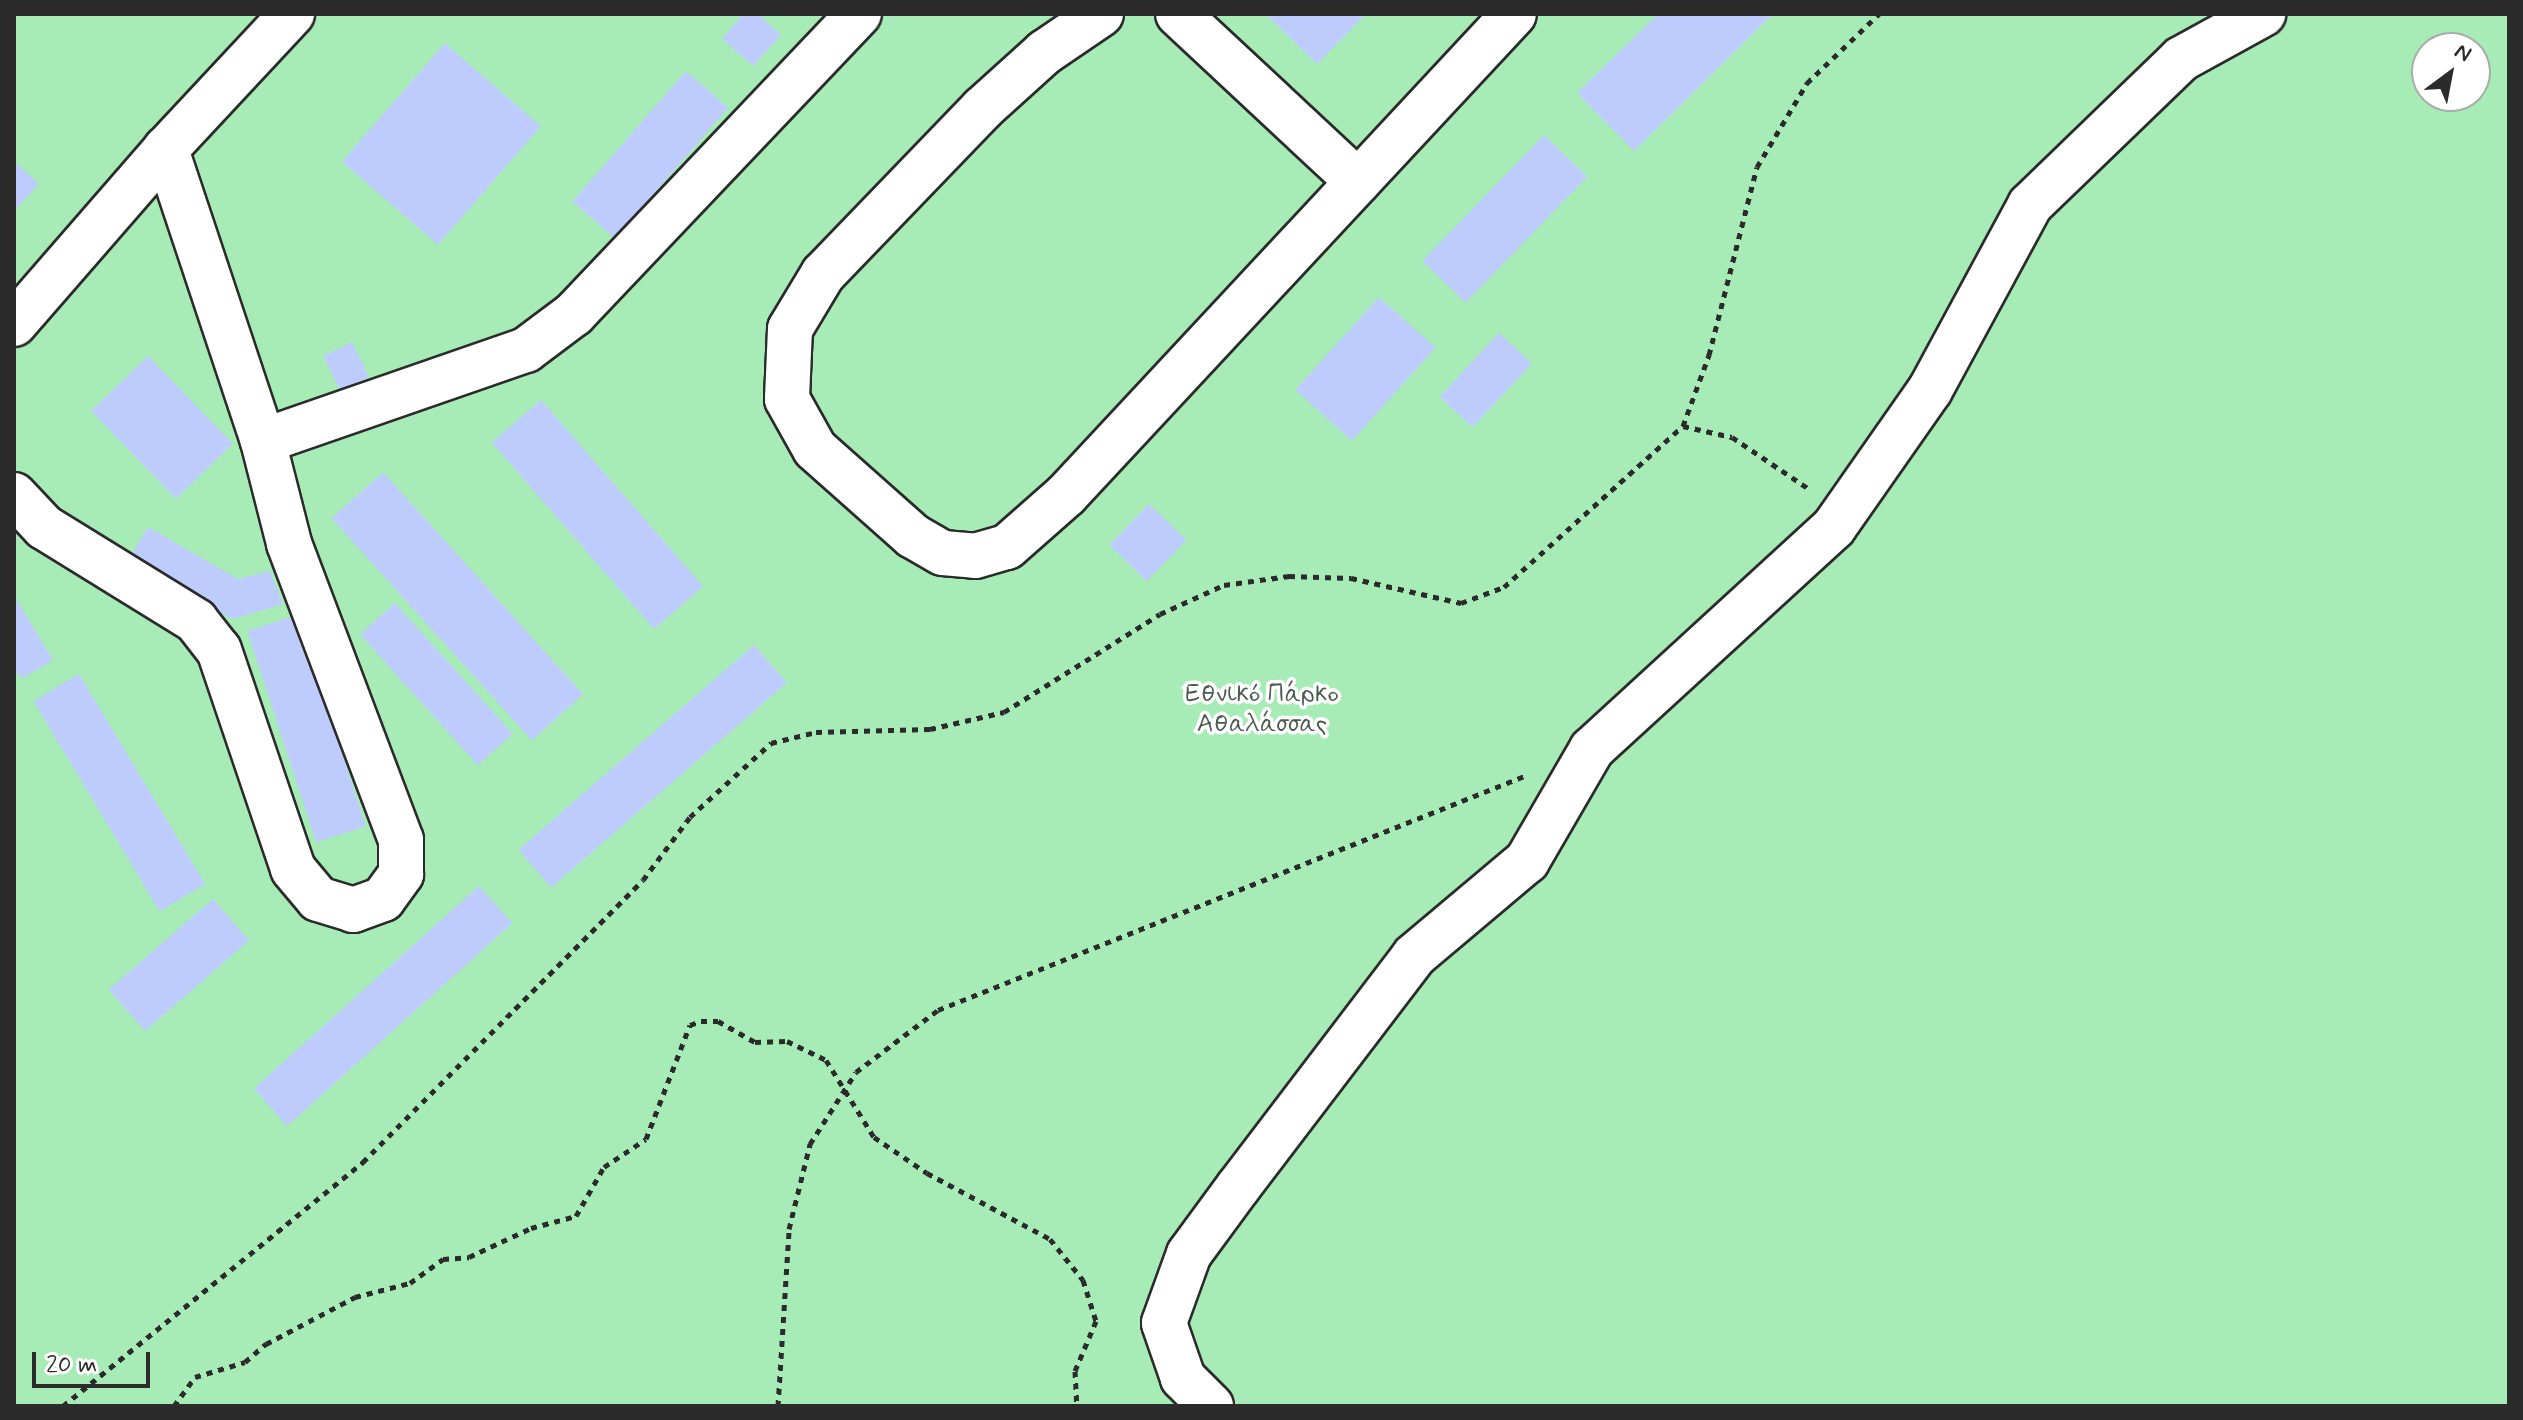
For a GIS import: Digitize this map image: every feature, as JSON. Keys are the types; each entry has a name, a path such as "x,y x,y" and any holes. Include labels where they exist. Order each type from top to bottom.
{"lane":[{"path":"14,324 166,149 292,14"},
{"path":"263,441 526,350 574,314 859,14"},
{"path":"1101,14 1045,52 982,109 823,274 790,329 787,399 815,449 913,536 943,553 975,556 1007,547 1081,480 1514,14"},
{"path":"1178,14 1358,182"},
{"path":"1211,1406 1183,1378 1164,1323 1189,1254 1414,956 1527,861 1592,749 1834,527 1930,390 2030,205 2181,59 2263,14"},
{"path":"14,495 44,527 196,621 219,650 293,869 318,899 353,910 383,899 401,874 401,840 289,543 263,441 166,149"}],"path":[{"path":"63,1406 363,1162 643,880 690,817 771,743 816,732 930,729 1004,712 1160,614 1224,585 1289,576 1351,578 1461,603 1504,587 1683,426 1709,355 1757,167 1807,83 1879,14"},
{"path":"1683,426 1732,437 1767,459 1808,487 1834,527"},
{"path":"778,1406 789,1229 810,1144 856,1072 938,1010 1592,749"},
{"path":"174,1406 195,1377 245,1362 266,1344 355,1297 410,1283 443,1259 469,1257 531,1228 576,1216 604,1167 646,1139 690,1025 718,1021 755,1042 787,1041 826,1060 874,1137 927,1173 1050,1239 1083,1280 1096,1321 1075,1371 1077,1406"}],"green space":[{"name":"Εθνικό Πάρκο Αθαλάσσας","path":"14,14 2509,14 2509,1406 14,1406"}],"building":[{"path":"743,14 758,14 781,35 753,66 722,39"},
{"path":"1266,14 1366,14 1317,64"},
{"path":"1658,14 1773,14 1634,151 1577,93"},
{"path":"445,43 541,126 438,245 342,161"},
{"path":"686,71 728,108 615,238 573,202"},
{"path":"1544,135 1587,177 1466,303 1422,261"},
{"path":"14,161 39,184 14,211"},
{"path":"1379,297 1435,348 1352,441 1295,390"},
{"path":"1499,333 1532,364 1473,427 1440,397"},
{"path":"352,342 369,377 340,391 323,356"},
{"path":"148,356 233,444 176,499 91,411"},
{"path":"541,400 703,586 654,629 492,443"},
{"path":"383,472 583,694 532,740 332,518"},
{"path":"1149,504 1186,540 1147,581 1109,545"},
{"path":"148,527 238,579 270,571 283,604 233,619 127,562"},
{"path":"14,596 53,660 21,679 14,668"},
{"path":"395,603 513,734 478,765 360,634"},
{"path":"297,615 366,826 316,842 248,631"},
{"path":"754,645 787,683 551,887 519,850"},
{"path":"79,674 205,884 160,911 34,701"},
{"path":"479,886 512,923 287,1126 254,1089"},
{"path":"213,899 249,941 145,1031 109,990"}]}
